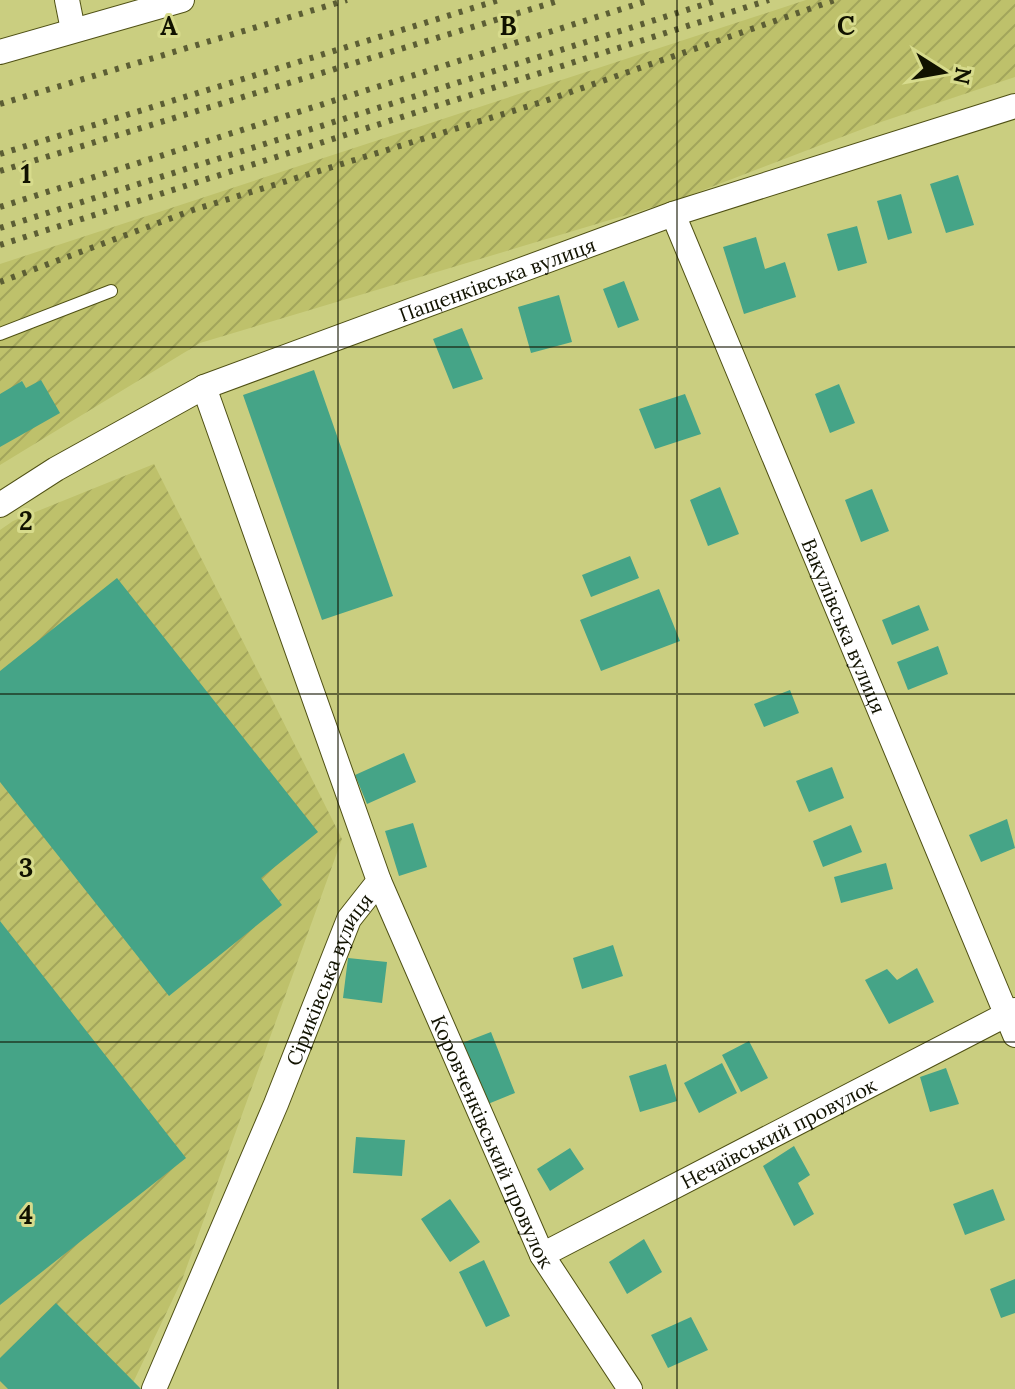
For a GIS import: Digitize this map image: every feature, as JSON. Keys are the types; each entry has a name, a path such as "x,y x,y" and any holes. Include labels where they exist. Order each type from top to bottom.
{"street":[{"path":"67,0 73,30"},
{"path":"0,52 182,0"},
{"name":"Пащенківська вулиця","path":"0,505 56,469 204,387 673,214 1015,106"},
{"name":"Вакулівська вулиця","path":"673,214 1010,1011 1015,1035"},
{"name":"Сіриківська вулиця","path":"154,1389 276,1104 349,919 379,881 204,387"},
{"name":"Коровченківський провулок","path":"379,881 542,1255 630,1389"},
{"name":"Нечаївський провулок","path":"542,1255 1010,1011"}],"lane":[{"path":"0,334 111,291"}],"shaded area":[{"path":"806,0 1015,0 1015,77 881,122 680,199 200,343 0,465 0,264"},
{"path":"154,464 342,839 182,1280 130,1389 0,1389 0,530 13,521"}],"building":[{"path":"958,175 974,225 946,233 930,184"},
{"path":"901,194 912,233 888,240 877,201"},
{"path":"857,226 867,263 838,271 827,234"},
{"path":"756,237 765,269 785,262 796,297 744,314 723,247"},
{"path":"624,281 639,320 618,328 603,289"},
{"path":"559,295 572,342 531,353 518,307"},
{"path":"462,328 483,379 453,389 433,339"},
{"path":"314,370 393,596 322,620 243,395"},
{"path":"41,380 60,413 0,447 0,394 22,381 26,388"},
{"path":"839,384 855,423 830,433 815,394"},
{"path":"685,394 701,434 655,449 639,409"},
{"path":"720,487 739,534 708,546 690,500"},
{"path":"872,489 889,531 861,542 845,500"},
{"path":"630,556 639,578 591,597 582,575"},
{"path":"117,578 318,832 261,878 282,905 169,996 0,782 0,671"},
{"path":"659,589 680,641 601,671 580,620"},
{"path":"919,605 929,630 892,645 882,620"},
{"path":"938,646 948,674 908,690 897,662"},
{"path":"790,690 799,713 764,727 754,704"},
{"path":"404,753 416,782 367,804 355,775"},
{"path":"832,767 844,798 809,812 796,781"},
{"path":"1007,819 1015,848 981,862 969,835"},
{"path":"413,823 427,867 399,876 385,831"},
{"path":"851,825 862,852 823,867 813,841"},
{"path":"886,863 893,889 841,903 834,877"},
{"path":"0,921 186,1158 0,1305"},
{"path":"613,945 623,976 582,989 573,958"},
{"path":"348,958 387,962 382,1003 343,998"},
{"path":"917,968 934,1002 889,1024 865,980 887,969 897,980"},
{"path":"491,1032 515,1093 483,1106 457,1045"},
{"path":"749,1041 768,1078 741,1092 722,1055"},
{"path":"722,1063 737,1093 699,1113 684,1083"},
{"path":"666,1064 677,1101 640,1112 629,1076"},
{"path":"946,1068 959,1104 930,1112 920,1077"},
{"path":"356,1137 405,1140 402,1176 353,1173"},
{"path":"794,1146 810,1175 798,1183 814,1214 794,1226 763,1166"},
{"path":"570,1148 584,1169 550,1191 537,1169"},
{"path":"993,1189 1005,1220 965,1235 953,1204"},
{"path":"450,1199 480,1242 450,1262 421,1219"},
{"path":"644,1239 662,1272 627,1294 609,1262"},
{"path":"484,1260 510,1316 486,1327 459,1272"},
{"path":"1015,1279 1015,1313 1001,1318 990,1289"},
{"path":"56,1303 141,1389 8,1389 0,1381 0,1358"},
{"path":"691,1317 708,1350 668,1368 651,1335"}],"railway":[{"path":"0,104 347,0"},
{"path":"0,154 499,0"},
{"path":"0,171 561,0"},
{"path":"0,207 650,0"},
{"path":"0,228 718,0"},
{"path":"0,245 769,0"},
{"path":"0,282 193,210 542,102 835,0"}]}
